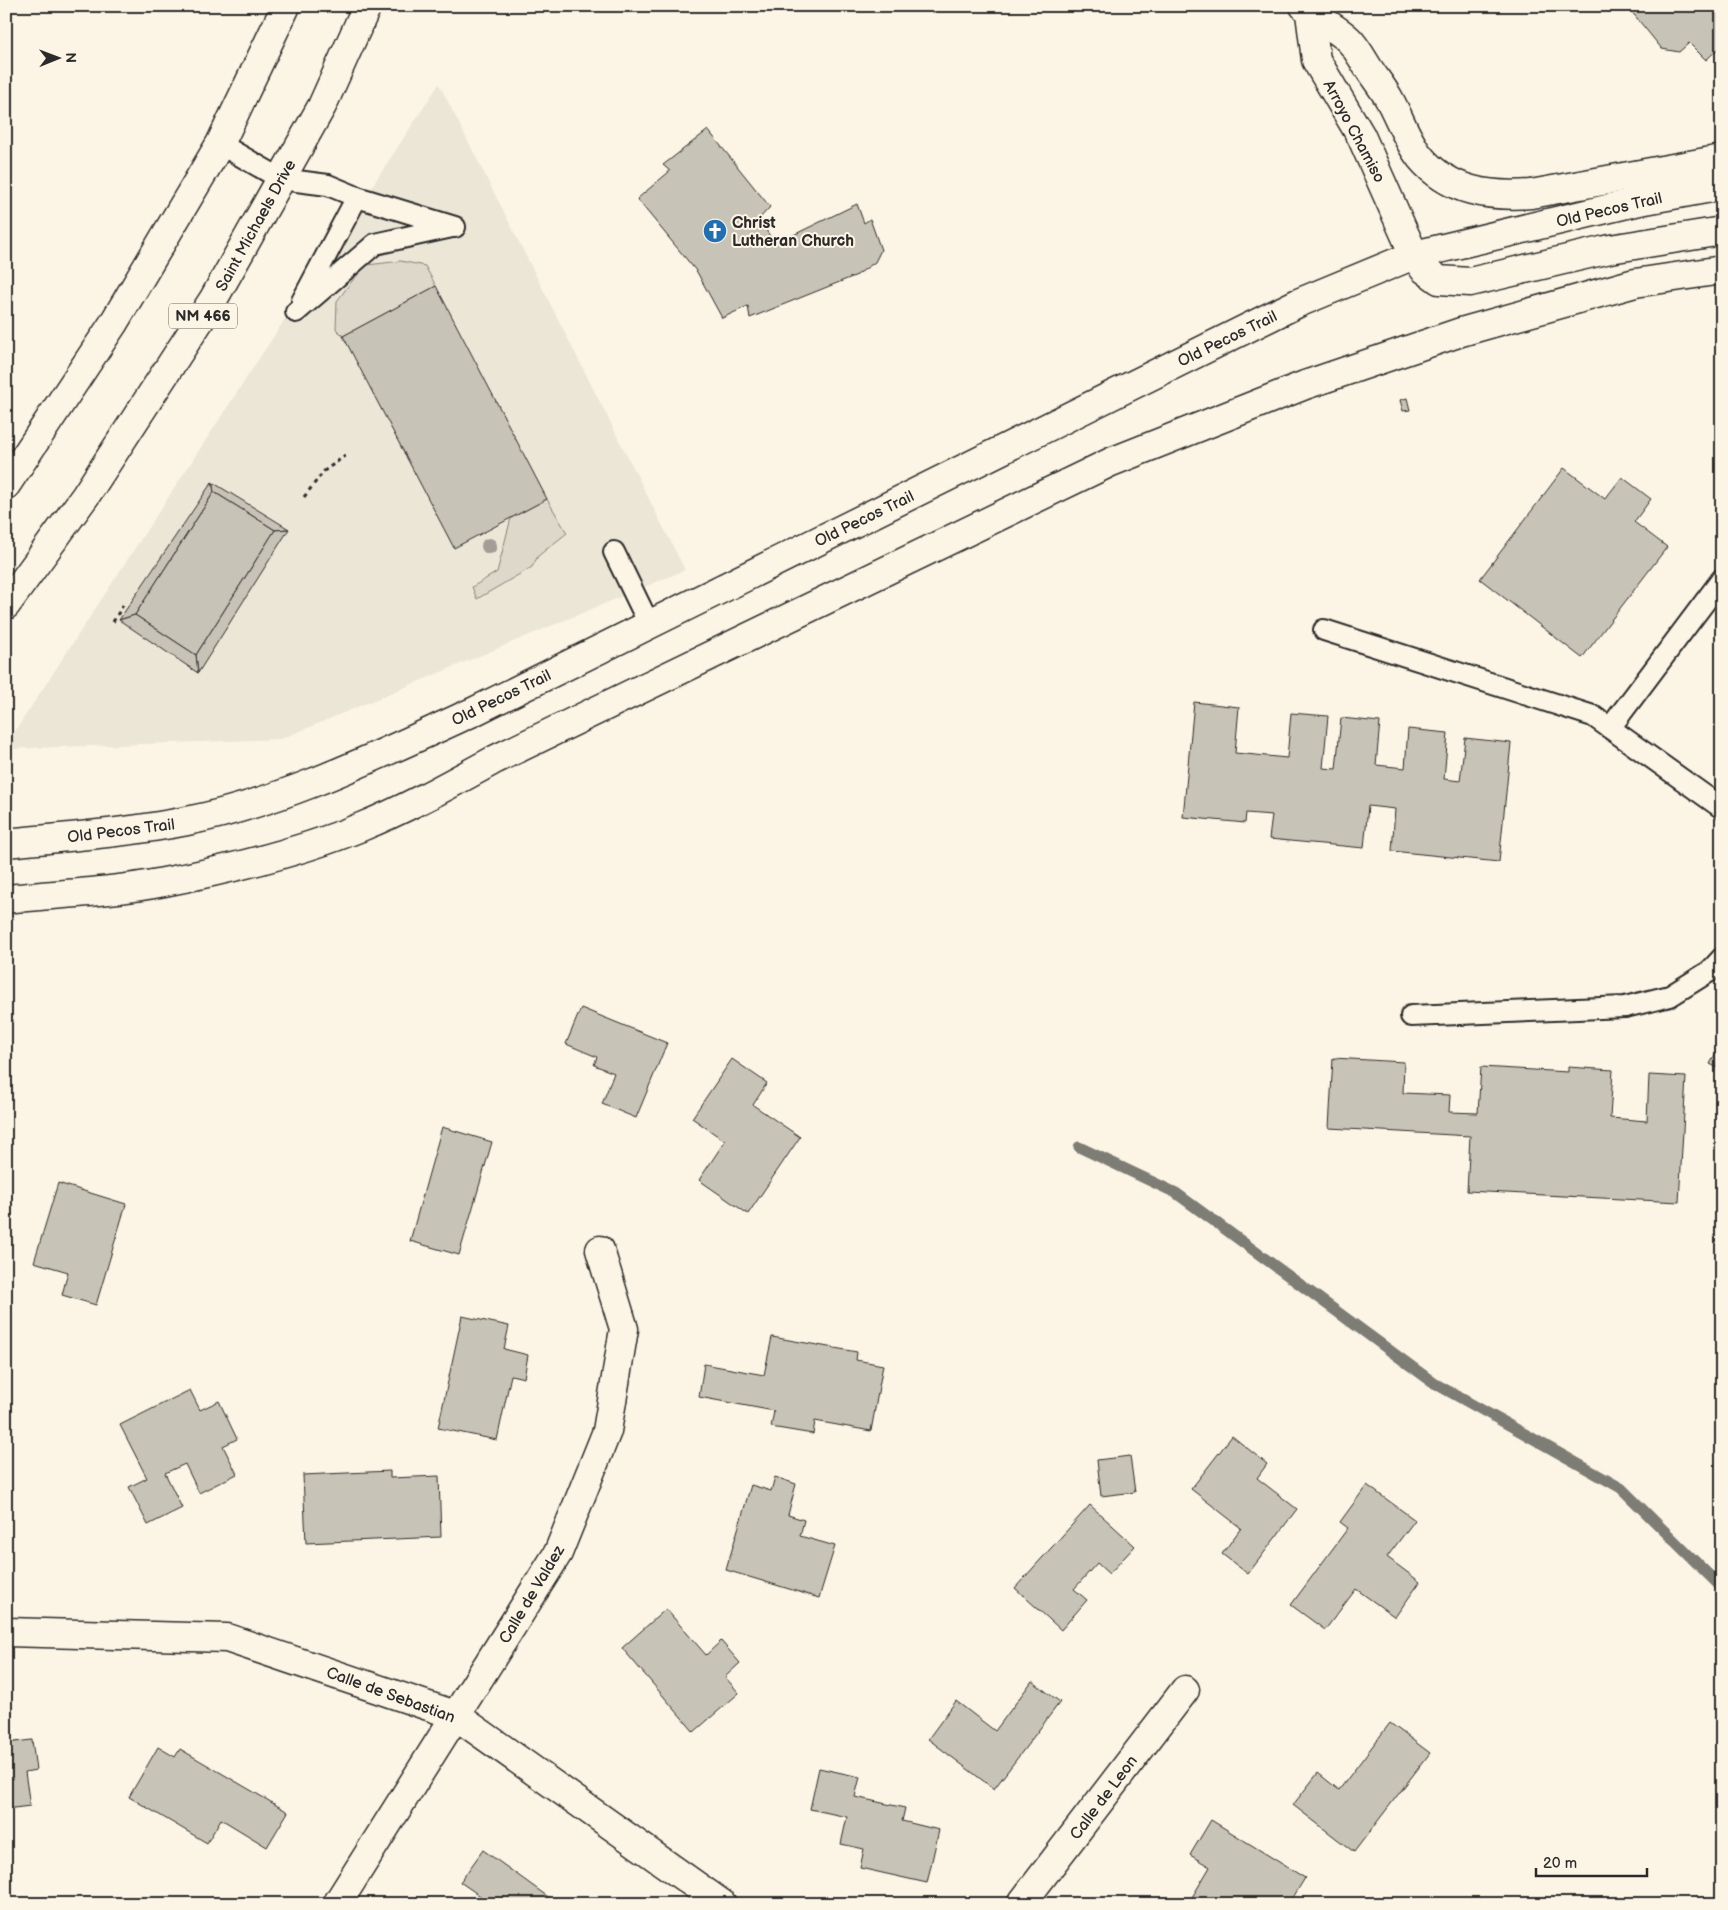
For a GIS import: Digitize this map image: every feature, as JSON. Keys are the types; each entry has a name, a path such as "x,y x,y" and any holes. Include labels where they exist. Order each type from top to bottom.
{"main road":[{"path":"6,484 113,324 220,144 286,6"},
{"name":"Saint Michaels Drive","path":"6,606 86,495 213,300 322,106 367,6"},
{"path":"1310,8 1349,40 1388,97 1420,157 1437,172 1457,185 1483,194 1508,196 1531,194 1722,159"},
{"name":"Arroyo Chamiso","path":"1310,8 1316,60 1362,136 1414,255 1424,269 1439,280 1470,282 1610,249 1722,231"},
{"name":"Old Pecos Trail","path":"6,843 118,832 187,821 250,805 294,790 375,757 473,712 1298,303 1414,255 1640,200 1722,186"},
{"path":"6,898 163,882 240,865 307,846 361,827 433,794 496,759 1110,462 1305,385 1461,332 1635,283 1722,270"},
{"path":"6,829 118,832"},
{"name":"Calle de Valdez","path":"337,1904 558,1553 607,1430 624,1329 600,1250"},
{"name":"Calle de Sebastian","path":"6,1632 227,1638 455,1715 722,1904"},
{"name":"Calle de Leon","path":"1022,1904 1185,1690"}],"lane":[{"path":"220,144 281,179 328,185 357,197 455,227 375,244 296,312 357,197"},
{"path":"614,552 649,624"},
{"path":"1610,728 1722,579"},
{"path":"1324,630 1593,716 1722,808"},
{"path":"1411,1016 1625,1007 1670,996 1710,971 1722,958"}],"path":[{"path":"304,497 324,471 345,456"},
{"path":"113,622 123,605"}],"shaded area":[{"path":"439,84 685,570 281,739 6,749 6,745"},
{"path":"401,261 425,266 436,286 343,336 336,329 337,301 352,281 367,265"},
{"path":"547,499 567,533 538,556 532,567 477,599 472,587 497,572 511,518"}],"building":[{"path":"1627,6 1722,6 1722,51 1719,48 1706,60 1689,43 1679,52 1662,49"},
{"name":"Christ Lutheran Church","path":"708,130 770,207 759,219 775,244 857,204 864,223 870,219 881,250 875,262 857,275 750,318 748,306 722,318 697,272 637,199 670,171 663,165"},
{"path":"436,286 547,499 454,548 343,336"},
{"path":"1407,398 1410,410 1403,411 1400,400"},
{"path":"1564,468 1605,499 1622,477 1651,499 1634,522 1667,547 1582,658 1480,579"},
{"path":"212,482 289,529 275,530 214,492"},
{"path":"212,482 214,492 135,615 119,620"},
{"path":"214,492 275,530 196,655 135,615"},
{"path":"289,529 198,673 196,655 275,530"},
{"path":"135,615 196,655 198,673 119,620"},
{"path":"1194,702 1239,707 1235,753 1287,758 1291,713 1328,716 1323,768 1336,769 1341,718 1380,722 1376,765 1405,768 1408,729 1448,733 1444,779 1460,781 1465,738 1511,743 1499,862 1392,851 1395,809 1368,806 1364,848 1269,839 1272,815 1246,813 1245,823 1183,817"},
{"path":"581,1008 667,1043 636,1118 602,1104 614,1073 594,1065 597,1057 566,1044"},
{"path":"1722,1042 1722,1070 1710,1064"},
{"path":"1333,1058 1404,1062 1403,1093 1450,1095 1449,1112 1478,1113 1481,1067 1568,1072 1568,1067 1613,1070 1610,1118 1647,1121 1649,1075 1686,1077 1679,1202 1467,1191 1470,1136 1329,1128"},
{"path":"732,1059 767,1083 753,1105 800,1137 748,1214 699,1180 725,1141 692,1118"},
{"path":"442,1127 492,1142 459,1255 410,1241"},
{"path":"58,1183 126,1204 96,1305 62,1295 68,1272 34,1262"},
{"path":"462,1316 509,1326 504,1349 528,1355 524,1378 511,1375 497,1440 438,1428"},
{"path":"772,1337 857,1352 856,1360 883,1365 871,1431 815,1421 813,1434 771,1427 774,1411 699,1397 704,1364 764,1375"},
{"path":"190,1390 200,1410 219,1401 237,1439 223,1446 237,1474 199,1493 185,1464 165,1473 182,1508 148,1525 129,1487 147,1478 120,1425"},
{"path":"1232,1436 1267,1464 1257,1478 1297,1509 1248,1574 1222,1554 1241,1528 1191,1489"},
{"path":"1130,1456 1135,1492 1101,1496 1097,1460"},
{"path":"390,1471 390,1478 439,1476 441,1537 306,1543 303,1475"},
{"path":"775,1477 796,1484 788,1515 804,1520 800,1536 835,1546 819,1598 726,1570 751,1485 771,1491"},
{"path":"1367,1485 1415,1520 1387,1557 1420,1582 1395,1617 1356,1589 1325,1630 1291,1605 1348,1528 1340,1522"},
{"path":"1090,1505 1135,1546 1109,1574 1097,1563 1074,1589 1087,1600 1061,1630 1015,1588"},
{"path":"666,1609 706,1655 721,1641 740,1663 725,1677 739,1693 694,1732 622,1648"},
{"path":"1032,1681 1060,1702 994,1789 928,1739 956,1701 995,1731"},
{"path":"1390,1723 1430,1753 1354,1852 1293,1805 1318,1773 1339,1790"},
{"path":"32,1740 36,1770 25,1772 30,1806 6,1809 6,1743"},
{"path":"158,1747 175,1757 180,1749 288,1812 267,1847 221,1819 207,1843 129,1797"},
{"path":"819,1768 860,1777 855,1797 905,1808 902,1821 939,1830 927,1883 860,1868 864,1849 841,1844 847,1817 810,1809"},
{"path":"1211,1820 1305,1878 1289,1904 1188,1904 1210,1867 1190,1855"},
{"path":"483,1850 558,1904 488,1904 489,1902 460,1882"}],"waterway":[{"path":"1079,1147 1176,1193 1434,1383 1621,1488 1722,1588"}],"place":[{"name":"Christ Lutheran Church","path":"715,231"}]}
